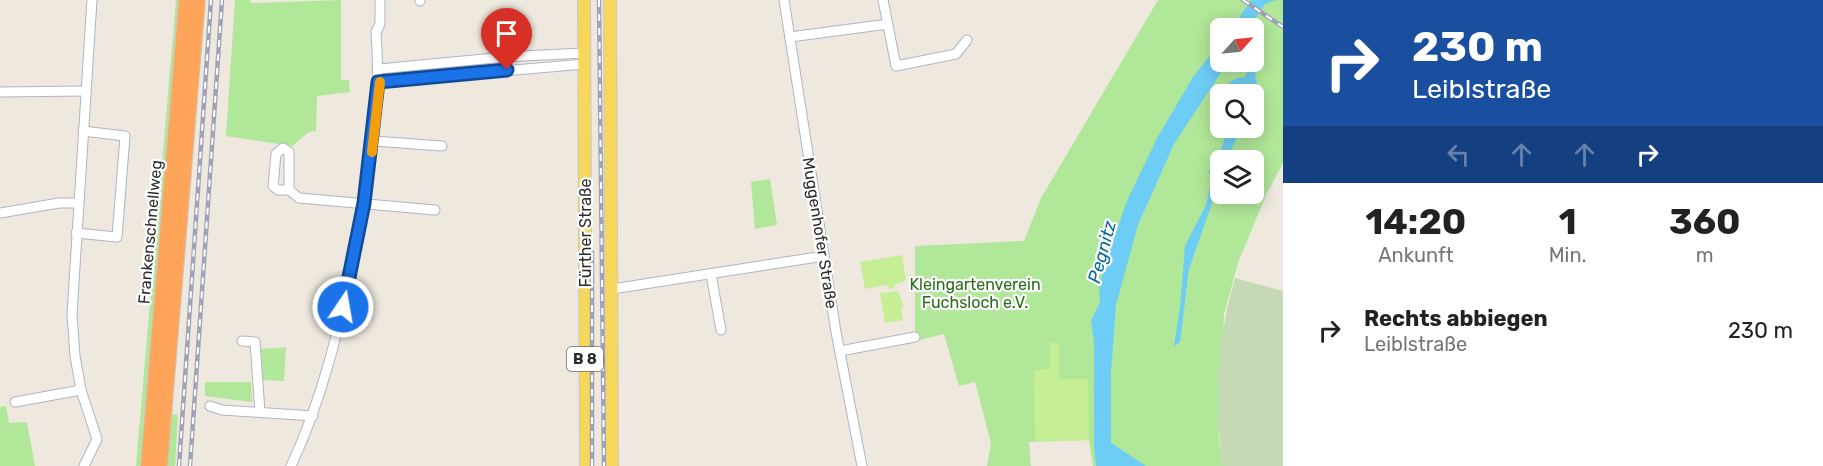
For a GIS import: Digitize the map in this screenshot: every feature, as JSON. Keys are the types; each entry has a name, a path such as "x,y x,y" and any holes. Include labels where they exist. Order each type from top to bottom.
{"highway":[{"name":"Frankenschnellweg","path":"148,466 186,0"},
{"name":"Frankenschnellweg","path":"160,466 198,0"}],"main road":[{"name":"Fürther Straße","path":"584,0 586,466"},
{"name":"Fürther Straße","path":"610,0 612,466"}],"street":[{"path":"84,466 97,439 81,390 75,356 72,315 92,0"},
{"path":"291,466 313,416 339,325 364,203 374,141 379,69 376,32 380,24 380,0"},
{"name":"Muggenhofer Straße","path":"784,0 824,256 862,466"},
{"path":"883,0 896,66 956,54 967,40"},
{"path":"790,37 888,24"},
{"path":"379,69 505,57 568,54 584,58"},
{"path":"568,54 568,65"},
{"path":"505,57 507,70"},
{"path":"378,82 568,65 584,58"},
{"path":"0,92 86,91"},
{"path":"76,234 117,237 125,136 83,131"},
{"path":"374,141 442,146"},
{"path":"289,190 299,198 435,210"},
{"path":"0,213 59,203 78,203"},
{"path":"612,290 824,256"},
{"path":"711,274 721,330"},
{"path":"840,351 915,337"},
{"path":"242,341 255,342 260,412"},
{"path":"15,402 81,390"},
{"path":"210,406 313,416"}],"green space":[{"path":"176,0 179,0 147,383 150,396 144,466 136,466"},
{"path":"235,0 250,0 251,3 341,0 341,80 349,80 350,92 317,96 316,131 309,132 292,146 226,136"},
{"name":"Kleingartenverein Fuchsloch e.V.","path":"1158,0 1283,0 1283,163 1264,200 1264,150 1210,150 1210,204 1262,204 1238,263 1224,314 1219,438 1223,466 1093,466 1089,440 1029,442 1031,466 987,466 991,443 975,382 959,386 944,334 915,341 915,246 1024,241 1041,198"},
{"path":"770,179 777,225 755,229 751,182"},
{"path":"902,255 906,281 888,289 887,285 865,289 860,262"},
{"path":"1235,278 1283,291 1283,466 1223,466 1220,443 1219,371 1224,324"},
{"path":"898,291 904,307 901,309 903,320 885,323 880,293"},
{"path":"1050,343 1059,343 1059,379 1088,379 1089,440 1037,441 1035,437 1034,371 1050,368"},
{"path":"286,347 284,381 263,380 261,349"},
{"path":"205,382 251,382 252,402 205,396"},
{"path":"6,406 9,423 27,422 35,466 0,466 0,407"},
{"path":"168,414 178,415 175,466 165,466"}],"water":[{"path":"1251,0 1276,0 1265,4 1256,18 1239,18"},
{"path":"1210,56 1210,72 1221,72 1214,84 1210,84 1210,89 1174,144 1138,225 1116,305 1111,372 1111,443 1146,466 1096,466 1094,343 1091,320 1100,303 1099,284 1126,203 1157,138 1193,77"},
{"path":"1248,72 1256,72 1257,84 1228,84 1237,79 1245,77"},
{"path":"1225,138 1237,138 1231,150 1221,150"},
{"path":"1210,186 1211,206 1189,269 1180,342 1174,346 1185,246 1206,205"}],"railway":[{"path":"179,466 211,0"},
{"path":"190,466 222,0"},
{"path":"599,0 604,466"},
{"path":"1243,0 1283,27"},
{"path":"592,252 592,466"}],"slow traffic":[{"path":"372,152 378,82 380,82"}],"route":[{"path":"343,307 374,141 378,82 507,70"}],"water label":[{"name":"Pegnitz","path":"1102,252"}]}
